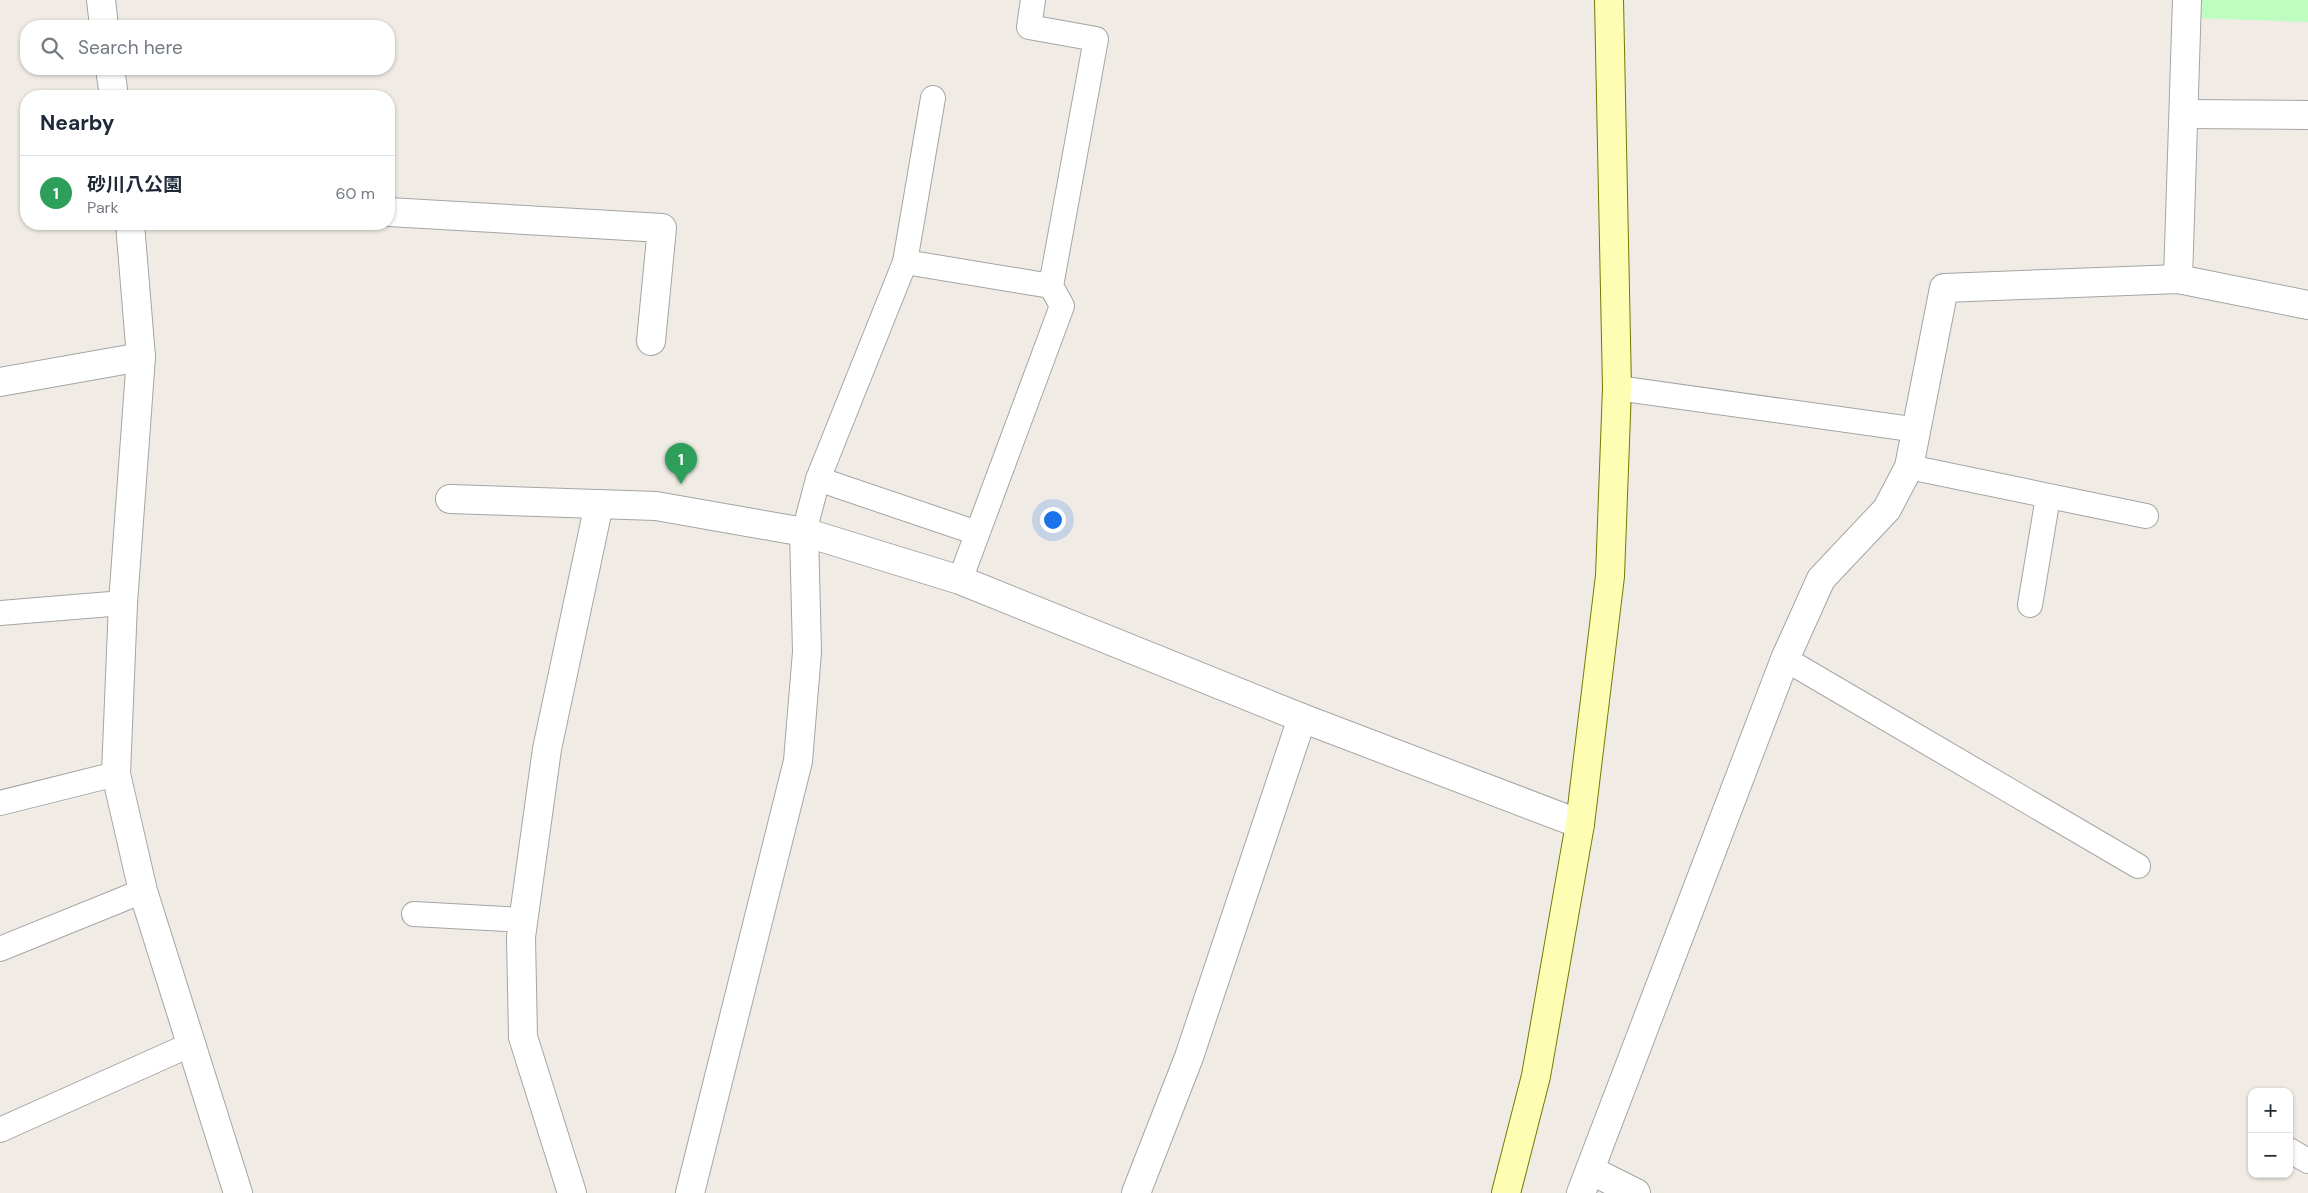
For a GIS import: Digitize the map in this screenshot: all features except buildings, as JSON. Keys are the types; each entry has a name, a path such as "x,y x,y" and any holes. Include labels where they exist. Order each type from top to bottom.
{"street":[{"path":"101,0 103,20"},
{"path":"1506,1193 1536,1076 1580,824 1610,576 1616,388 1609,0"},
{"path":"2178,279 2185,114 2187,0"},
{"path":"111,75 113,90"},
{"path":"2185,114 2308,115"},
{"path":"395,212 662,228 651,341"},
{"path":"130,230 141,357 124,604 116,774 143,890 238,1193"},
{"path":"1636,1193 1586,1182 1785,659 1821,579 1887,509 1909,467 1918,430 1944,288 2178,279 2308,305"},
{"path":"0,382 141,357"},
{"path":"450,499 656,506 804,532 960,580 1302,718 1580,824"},
{"path":"572,1193 523,1037 520,936 547,748 599,504"},
{"path":"690,1193 798,760 806,652 804,532"},
{"path":"1136,1193 1189,1057 1302,718"}],"lane":[{"path":"960,580 1062,306 1051,286 1096,39 1029,27 1033,0"},
{"path":"804,532 818,479 905,262 933,98"},
{"path":"905,262 1051,286"},
{"path":"1616,388 1918,430"},
{"path":"1909,467 2146,516"},
{"path":"818,479 977,533"},
{"path":"2030,605 2048,497"},
{"path":"0,613 124,604"},
{"path":"1785,659 2138,866"},
{"path":"0,803 116,774"},
{"path":"0,949 143,890"},
{"path":"414,914 523,920"},
{"path":"0,1130 192,1044"},
{"path":"2293,1152 2308,1161"}],"green space":[{"path":"2196,0 2308,0 2308,22 2196,18"}],"place":[{"name":"砂川八公園","path":"681,484"}]}
